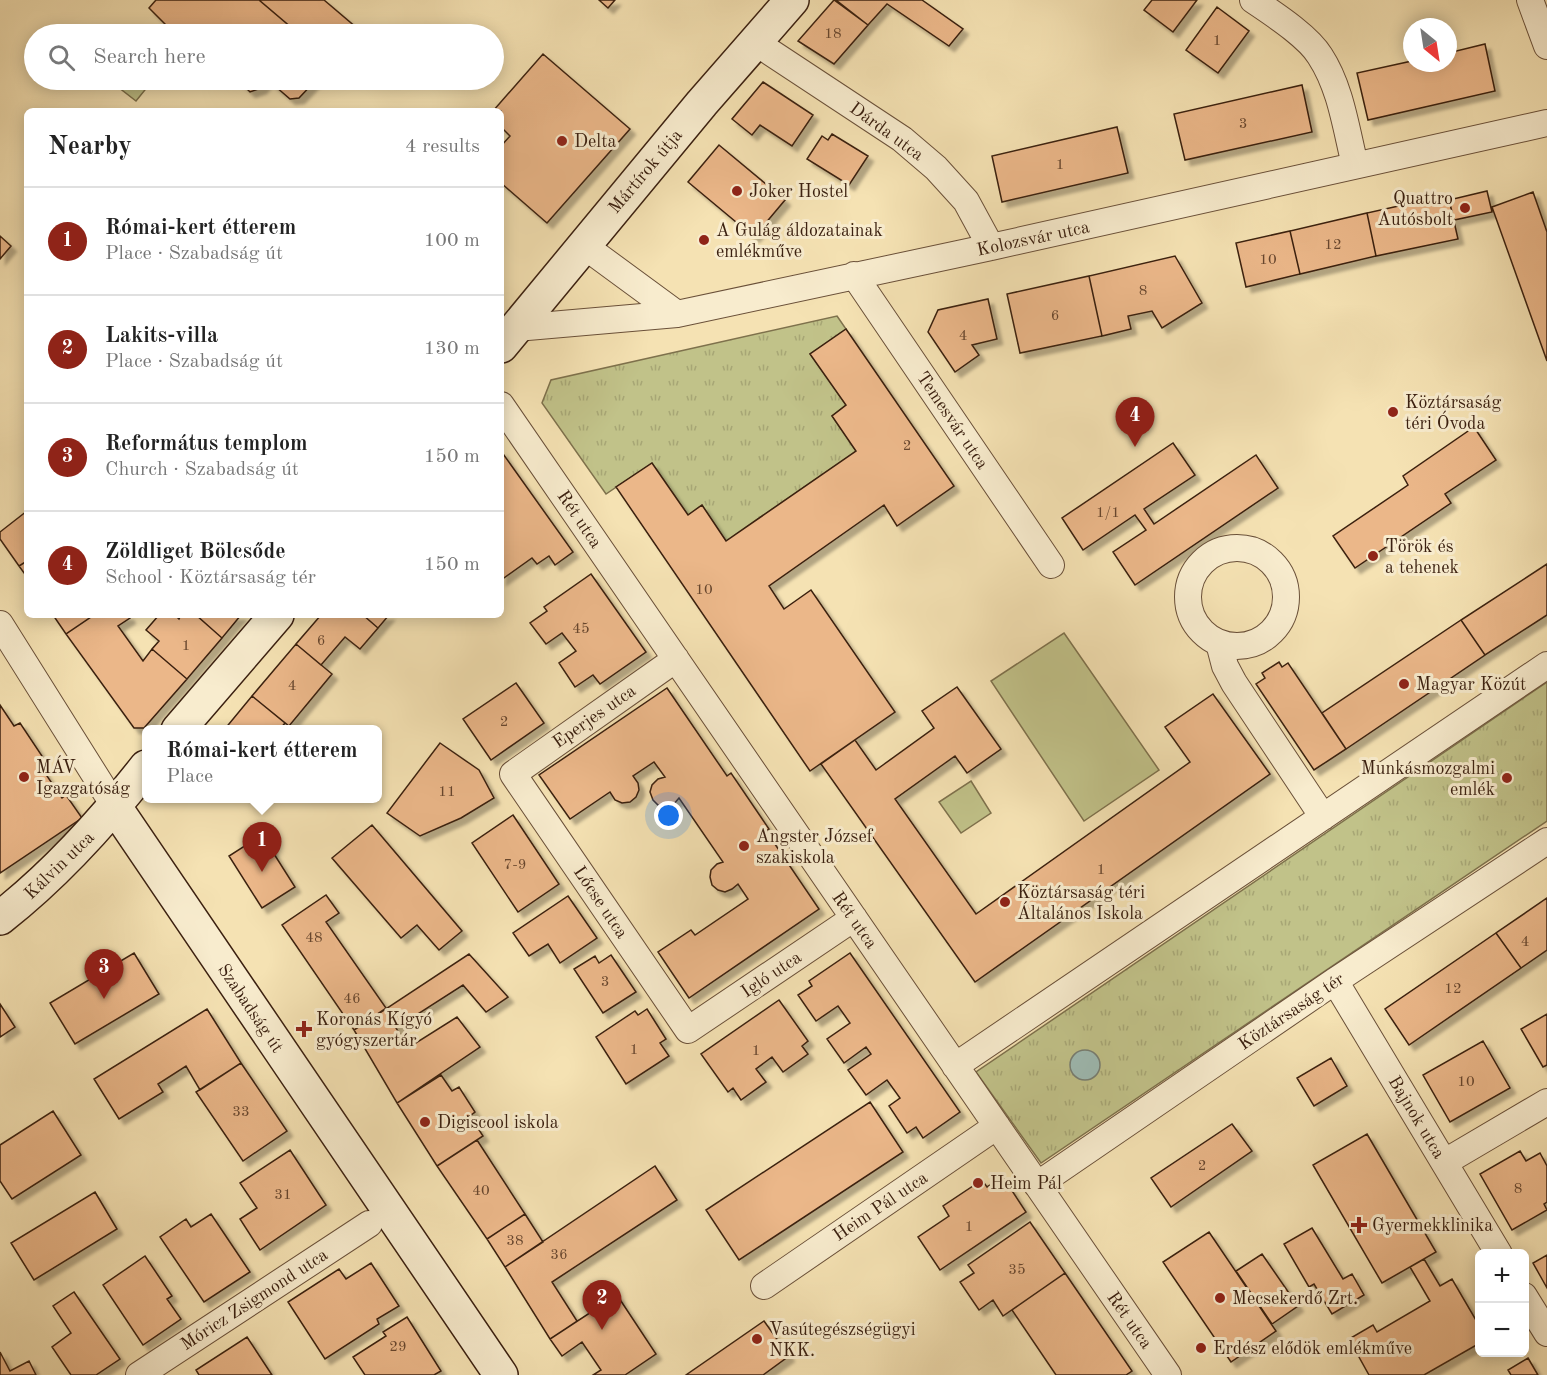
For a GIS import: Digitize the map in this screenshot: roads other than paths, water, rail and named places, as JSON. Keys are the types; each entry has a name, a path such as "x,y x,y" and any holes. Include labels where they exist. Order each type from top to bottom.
{"street":[{"name":"Mártírok útja","path":"508,337 583,245 792,0"},
{"path":"1253,0 1283,20 1320,54 1336,87 1355,165"},
{"path":"1530,0 1547,46"},
{"name":"Dárda utca","path":"755,42 902,139 936,168 966,201 991,247"},
{"name":"Kolozsvár utca","path":"508,337 677,314 991,247 1547,123"},
{"path":"583,245 677,314"},
{"name":"Temesvár utca","path":"854,275 1051,565"},
{"name":"Rét utca","path":"504,409 1168,1375"},
{"path":"181,725 274,618"},
{"name":"Szabadság út","path":"2,631 115,807 501,1375"},
{"path":"1219,643 1225,666 1234,683 1323,817"},
{"name":"Eperjes utca","path":"513,774 676,659"},
{"path":"955,1066 1547,665"},
{"path":"115,807 142,773"},
{"name":"Lőcse utca","path":"513,774 688,1030"},
{"name":"Kálvin utca","path":"0,918 79,846 115,807"},
{"name":"Köztársaság tér","path":"1037,1185 1335,981 1547,841"},
{"name":"Igló utca","path":"688,1030 854,918"},
{"name":"Bajnok utca","path":"1335,981 1496,1249"},
{"path":"1445,1162 1547,1102"},
{"name":"Heim Pál utca","path":"764,1286 997,1126"},
{"name":"Móricz Zsigmond utca","path":"152,1372 369,1224"},
{"path":"1528,1303 1547,1333"}],"water":[{"path":"1085,1050 1096,1054 1100,1065 1096,1076 1085,1080 1074,1076 1070,1065 1074,1054"}],"place":[{"name":"Delta","path":"562,141"},
{"name":"Joker Hostel","path":"737,191"},
{"name":"Quattro Autósbolt","path":"1465,208"},
{"name":"A Gulág áldozatainak emlékműve","path":"704,240"},
{"name":"Köztársaság téri Óvoda","path":"1393,412"},
{"name":"Zöldliget Bölcsőde","path":"1135,447"},
{"name":"Török és a tehenek","path":"1373,556"},
{"name":"Magyar Közút","path":"1404,684"},
{"name":"MÁV Igazgatóság","path":"24,777"},
{"name":"Munkásmozgalmi emlék","path":"1507,778"},
{"name":"Angster József szakiskola","path":"744,846"},
{"name":"Római-kert étterem","path":"262,872"},
{"name":"Köztársaság téri Általános Iskola","path":"1005,902"},
{"name":"Református templom","path":"104,999"},
{"name":"Koronás Kígyó gyógyszertár","path":"304,1029"},
{"name":"Digiscool iskola","path":"425,1122"},
{"name":"Heim Pál","path":"978,1183"},
{"name":"Gyermekklinika","path":"1359,1225"},
{"name":"Mecsekerdő Zrt.","path":"1220,1298"},
{"name":"Lakits-villa","path":"602,1330"},
{"name":"Vasútegészségügyi NKK.","path":"757,1339"},
{"name":"Erdész elődök emlékműve","path":"1201,1348"}]}
